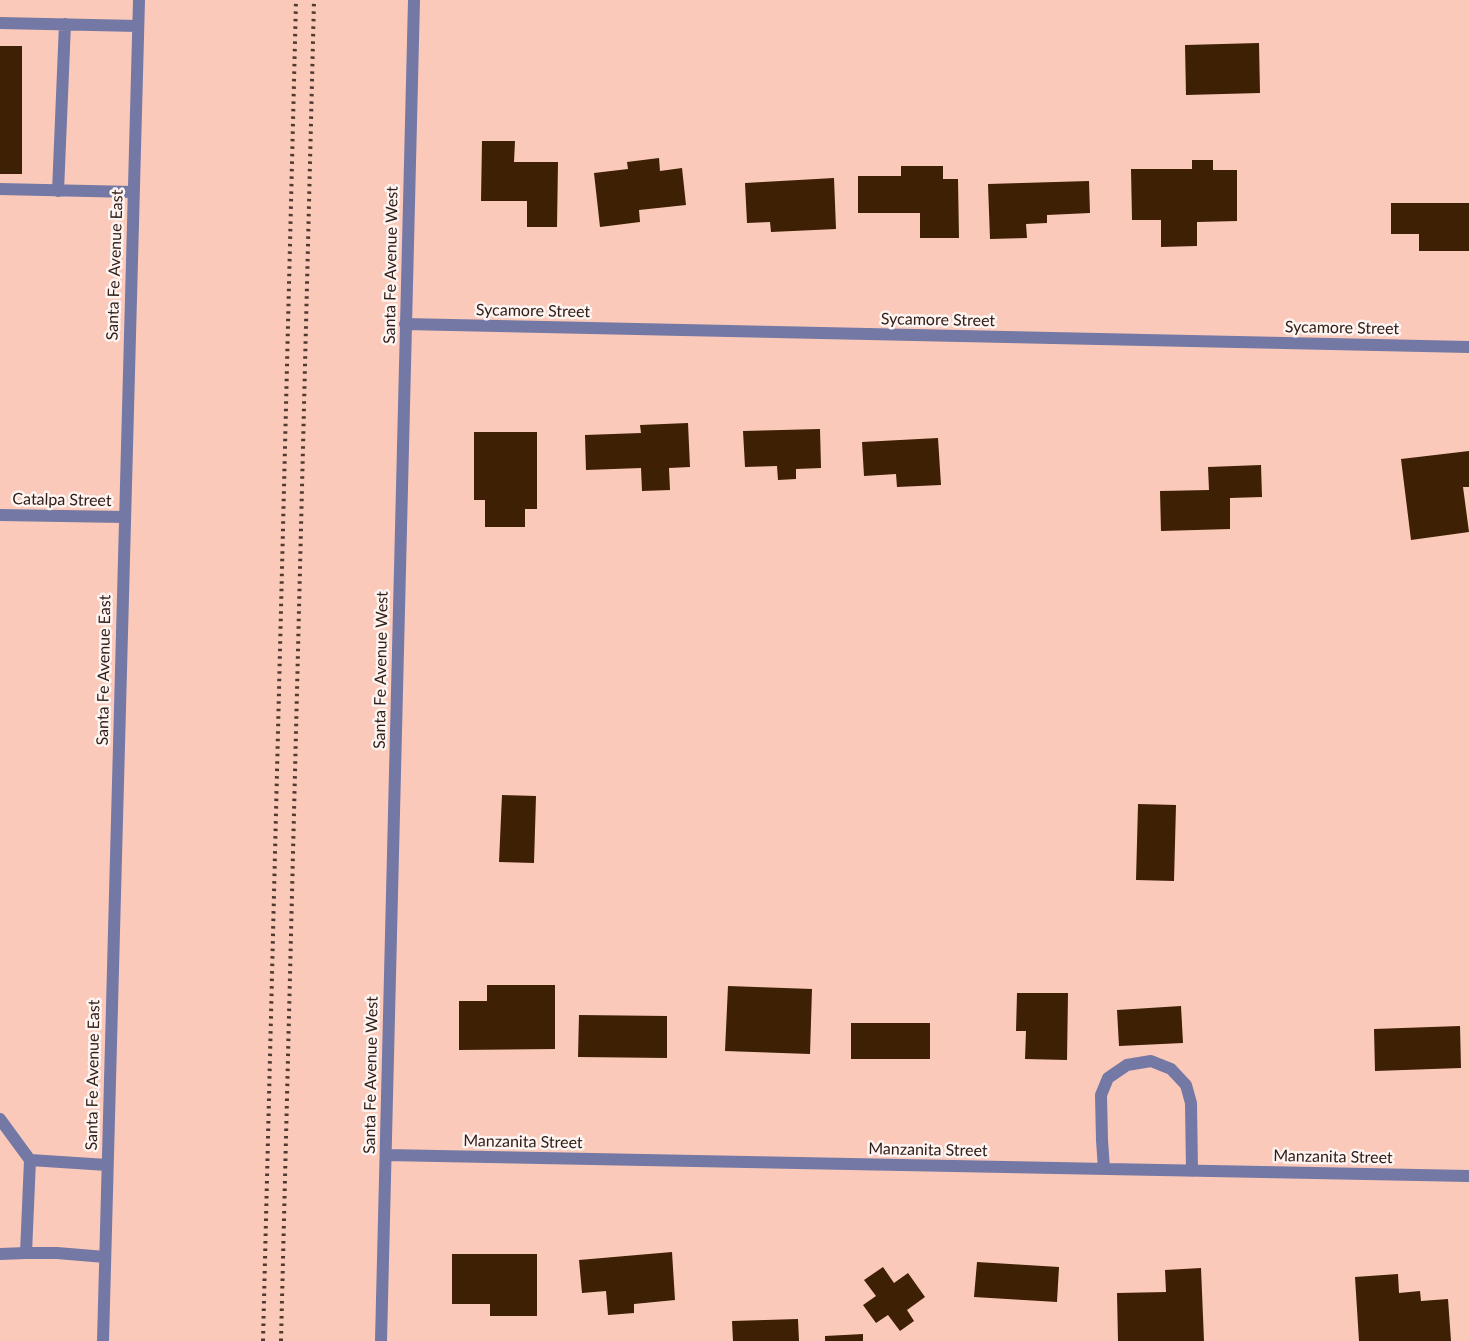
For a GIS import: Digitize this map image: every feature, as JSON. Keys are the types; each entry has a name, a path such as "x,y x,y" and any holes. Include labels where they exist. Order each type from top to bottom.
{"street":[{"name":"Santa Fe Avenue East","path":"103,1341 139,0"},
{"name":"Santa Fe Avenue West","path":"381,1341 414,0"},
{"path":"0,24 138,26"},
{"path":"58,191 64,24"},
{"path":"0,189 133,192"},
{"name":"Sycamore Street","path":"405,324 1469,347"},
{"name":"Catalpa Street","path":"0,515 124,517"},
{"path":"1104,1169 1101,1095 1108,1078 1126,1065 1151,1061 1171,1069 1186,1085 1191,1103 1192,1171"},
{"path":"0,1119 30,1160 26,1253"},
{"name":"Manzanita Street","path":"386,1155 1469,1176"},
{"path":"30,1160 107,1165"},
{"path":"0,1254 57,1253 105,1257"}],"building":[{"path":"1259,43 1260,93 1186,95 1185,45"},
{"path":"0,46 22,46 22,174 0,174"},
{"path":"482,141 515,141 514,162 558,162 557,227 527,227 527,201 481,201"},
{"path":"659,158 660,171 682,168 686,205 639,210 640,222 600,227 594,173 628,169 627,162"},
{"path":"1192,160 1213,160 1213,170 1237,170 1237,221 1197,222 1197,246 1161,247 1161,220 1132,220 1131,169 1192,169"},
{"path":"901,166 943,166 943,179 958,179 959,238 920,238 920,213 858,213 858,176 901,176"},
{"path":"834,178 836,229 771,232 770,222 747,223 745,183"},
{"path":"1089,181 1090,213 1047,215 1047,223 1026,224 1027,238 990,239 988,184"},
{"path":"1391,203 1469,203 1469,251 1419,251 1419,234 1391,234"},
{"path":"688,423 690,467 669,468 670,490 642,491 641,468 586,470 585,435 641,433 640,425"},
{"path":"820,429 821,468 796,469 796,479 778,480 777,466 745,467 743,431"},
{"path":"474,432 537,432 537,509 525,509 525,527 485,527 485,500 474,500"},
{"path":"938,438 941,485 897,487 896,474 864,476 862,442"},
{"path":"1469,451 1469,487 1463,487 1469,532 1411,540 1401,459"},
{"path":"1261,465 1262,497 1230,498 1230,529 1161,531 1160,491 1209,490 1208,467"},
{"path":"502,795 536,796 534,863 499,862"},
{"path":"1138,804 1176,805 1174,881 1136,880"},
{"path":"487,985 555,985 555,1049 459,1050 459,1001 487,1001"},
{"path":"728,986 812,989 810,1054 725,1051"},
{"path":"1017,993 1068,993 1067,1060 1025,1059 1026,1031 1016,1031"},
{"path":"1181,1006 1183,1043 1119,1046 1117,1010"},
{"path":"579,1015 667,1016 667,1058 578,1057"},
{"path":"851,1023 930,1023 930,1059 851,1059"},
{"path":"1460,1026 1461,1068 1375,1071 1374,1029"},
{"path":"672,1252 675,1300 634,1304 634,1313 608,1315 606,1291 582,1293 579,1260"},
{"path":"452,1254 537,1254 537,1316 490,1316 490,1304 452,1304"},
{"path":"977,1262 1059,1267 1057,1302 974,1297"},
{"path":"883,1267 894,1283 908,1273 925,1297 907,1310 914,1321 900,1331 888,1315 876,1323 863,1305 876,1296 864,1280"},
{"path":"1201,1268 1204,1341 1118,1341 1117,1293 1166,1292 1165,1270"},
{"path":"1398,1274 1399,1293 1420,1291 1421,1301 1448,1299 1451,1341 1359,1341 1355,1277"},
{"path":"798,1319 799,1341 733,1341 732,1321"},
{"path":"863,1334 863,1341 825,1341 825,1336"}],"railway":[{"path":"263,1341 296,0"},
{"path":"281,1341 314,0"}]}
